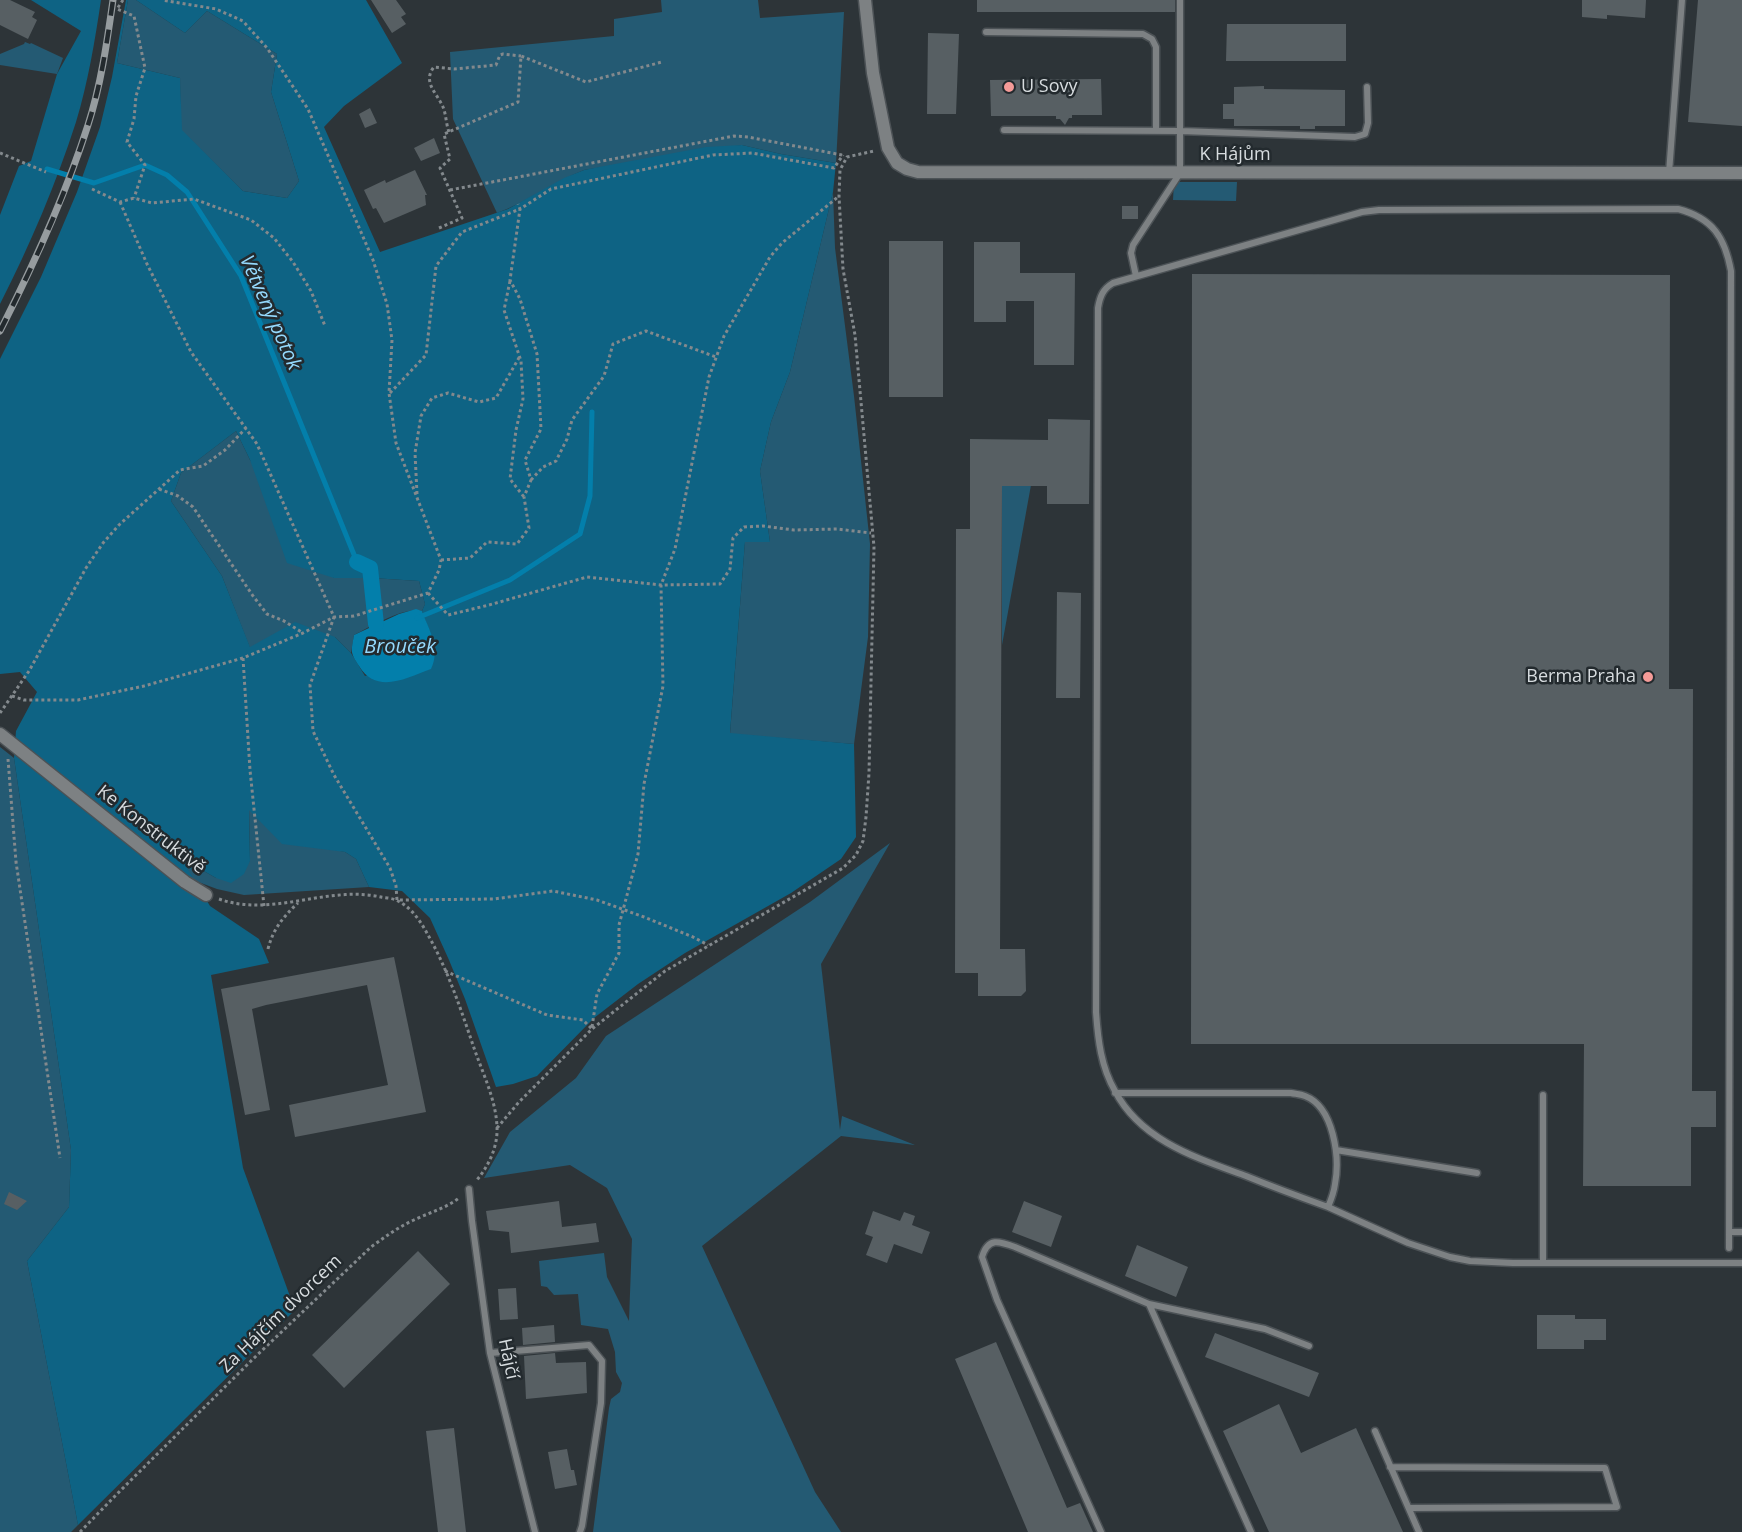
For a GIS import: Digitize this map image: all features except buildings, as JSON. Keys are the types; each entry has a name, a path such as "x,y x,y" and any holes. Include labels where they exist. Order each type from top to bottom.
{"street":[{"name":"K Hájům","path":"865,0 873,73 888,148 897,163 906,170 918,172 1180,173 1742,173"},
{"name":"Ke Konstruktivě","path":"0,734 185,882 206,894"}],"lane":[{"path":"1136,276 1131,253 1133,245 1180,173 1180,0"},
{"path":"1669,173 1682,0"},
{"path":"986,32 1143,34 1152,39 1156,47 1156,131"},
{"path":"1004,130 1180,131 1355,137 1365,134 1368,123 1367,87"},
{"path":"1729,1248 1731,271 1728,252 1720,238 1701,218 1687,212 1667,208 1379,210 1346,216 1113,283 1102,292 1098,308 1096,1012 1099,1043 1105,1069 1115,1093 1147,1129 1166,1143 1189,1155 1328,1207 1408,1243 1450,1257 1493,1263 1742,1263"},
{"path":"1115,1093 1290,1093 1305,1096 1317,1104 1327,1118 1333,1134 1336,1150 1336,1184 1328,1207"},
{"path":"1543,1095 1543,1263"},
{"path":"1336,1150 1477,1173"},
{"name":"Hájčí","path":"469,1189 490,1353 535,1532"},
{"path":"1729,1232 1742,1232"},
{"path":"1101,1532 997,1300 982,1257 988,1245 995,1242 1004,1243 1078,1272 1149,1304 1265,1329 1310,1346"},
{"path":"1149,1304 1251,1532"},
{"path":"490,1353 589,1345 602,1361 601,1403 580,1532"},
{"path":"1375,1431 1419,1532"},
{"path":"1390,1467 1605,1468 1617,1507 1409,1508"}],"path":[{"path":"123,0 117,9 134,16 145,68 136,96 134,119 127,142 145,165 134,198"},
{"path":"12,696 24,700 78,700 144,686 243,658 303,633 334,617 354,616 375,611 428,593 439,570 441,560 396,443 389,393 392,340 387,304 373,260 308,109 267,48 243,21 216,9 162,0"},
{"path":"449,132 444,108 430,84 431,70 434,66 454,69 496,65 500,55 503,54 521,56 586,82 662,62"},
{"path":"439,228 462,218 440,168 450,159 444,134 518,102 521,56"},
{"path":"450,190 734,136 845,156 888,148"},
{"path":"0,153 46,172"},
{"path":"389,393 426,355 436,266 462,232 520,209 551,189 713,155 752,153 834,168 845,156"},
{"path":"497,1128 519,1102 592,1029 665,971 843,868 856,855 863,841 869,773 874,547 855,335 843,270 839,196 840,170 845,156"},
{"path":"92,189 120,202 134,198 152,203 194,199 250,220 274,238 293,262 312,291 325,326"},
{"path":"592,1029 597,994 619,953 619,925 638,854 644,784 663,686 661,585 675,549 709,377 724,336 770,257 782,243 839,196"},
{"path":"120,202 147,264 192,352 257,444 334,617 310,685 312,731 334,775 390,868 396,886 397,900 412,911 428,935 446,971 489,1089 495,1108 497,1128"},
{"path":"441,560 470,558 487,542 517,544 529,528 524,497 510,479 516,430 523,399 520,356 504,310 520,209 518,204"},
{"path":"510,280 520,299 537,354 541,429 525,460 531,480"},
{"path":"524,497 531,480 543,467 556,461 567,439 572,420 604,376 613,345 646,331 716,357"},
{"path":"417,499 415,453 422,416 432,398 448,393 479,402 496,398 520,356"},
{"path":"0,713 29,671 86,568 103,543 119,525 180,470 203,466 225,450 246,428"},
{"path":"159,489 178,496 193,507 267,614 303,633"},
{"path":"428,593 448,615 587,577 661,585 720,584 730,569 733,538 744,527 763,526 794,530 837,529 871,533"},
{"path":"243,658 250,770 264,906"},
{"path":"9,765 16,862 60,1158"},
{"name":"Ke Konstruktivě","path":"206,894 230,903 264,906 338,894 369,894 397,900 494,899 553,891 597,900 623,909 708,945"},
{"path":"268,949 276,927 283,916 299,901"},
{"path":"446,971 547,1015 583,1020 592,1029"},
{"name":"Za Hájčím dvorcem","path":"80,1532 253,1359 372,1246 416,1219 444,1208 469,1189 482,1174 491,1157 496,1142 497,1128"}],"shaded area":[{"path":"31,0 101,0 88,77 76,122 42,214 0,304 0,215 19,166 31,161 57,74 81,31"},
{"path":"126,0 128,0 117,63 180,78 182,130 243,191 287,198 299,181 271,92 277,54 207,11 185,33 136,0 366,0 402,63 344,106 324,127 380,252 508,209 564,178 599,167 706,147 742,145 836,163 833,192 790,372 771,422 760,471 770,542 745,542 730,733 854,744 856,837 841,859 791,893 685,953 638,984 594,1018 537,1076 496,1087 465,999 430,918 402,891 369,887 356,859 345,852 282,844 249,810 250,861 244,874 231,883 202,870 187,868 210,906 259,939 269,963 211,975 243,1168 295,1310 78,1525 27,1261 69,1207 71,1150 14,758 16,731 37,692 20,672 0,674 0,359 41,277 77,192 100,127","holes":["236,431 250,460 287,563 334,578 419,581 425,604 422,611 436,650 365,676 351,653 335,637 295,622 250,647 222,576 171,501 181,473"]},
{"path":"128,0 136,0 185,33 207,11 277,54 271,92 299,181 287,198 243,191 181,130 180,78 117,63"},
{"path":"661,0 758,0 760,18 844,12 836,163 742,145 584,170 497,213 453,119 450,52 614,36 614,19 662,12"},
{"path":"25,42 63,58 57,74 0,65 0,54"},
{"path":"1174,182 1237,182 1236,201 1173,200"},
{"path":"833,192 835,248 870,544 868,637 854,744 730,734 745,542 770,542 760,471 771,422 790,372"},
{"path":"236,431 250,460 334,578 419,581 425,604 422,611 415,610 397,614 354,635 351,653 335,637 250,648 222,576 171,501 181,473"},
{"path":"1002,485 1031,485 1002,645"},
{"path":"0,747 14,758 71,1150 69,1207 27,1261 78,1525 71,1532 0,1532"},
{"path":"249,809 330,849 345,852 356,859 369,887 244,895 217,889 193,880 186,867 202,870 216,878 250,861"},
{"path":"890,843 821,964 840,1130 842,1116 915,1145 841,1136 702,1246 815,1492 841,1532 593,1532 609,1408 611,1399 620,1392 622,1383 616,1372 615,1352 608,1329 581,1325 578,1294 554,1295 547,1287 541,1286 539,1261 604,1253 607,1277 629,1321 632,1239 607,1188 570,1165 484,1178 510,1132 576,1078 606,1036 810,902"}],"water":[{"name":"Brouček","path":"416,609 422,611 433,640 435,654 431,669 392,682 374,680 366,675 353,655 354,635 399,614"}],"waterway":[{"name":"Větvený potok","path":"47,169 94,183 145,165 167,175 187,192 241,276 357,562"},
{"name":"Větvený potok","path":"417,618 510,580 580,534 590,496 592,412"},
{"path":"357,562 370,568 376,624"}],"railway":[{"path":"0,331 48,230 79,152 93,110 100,79 113,0"}],"place":[{"name":"U Sovy","path":"1009,87"},
{"name":"Berma Praha","path":"1648,677"}]}
